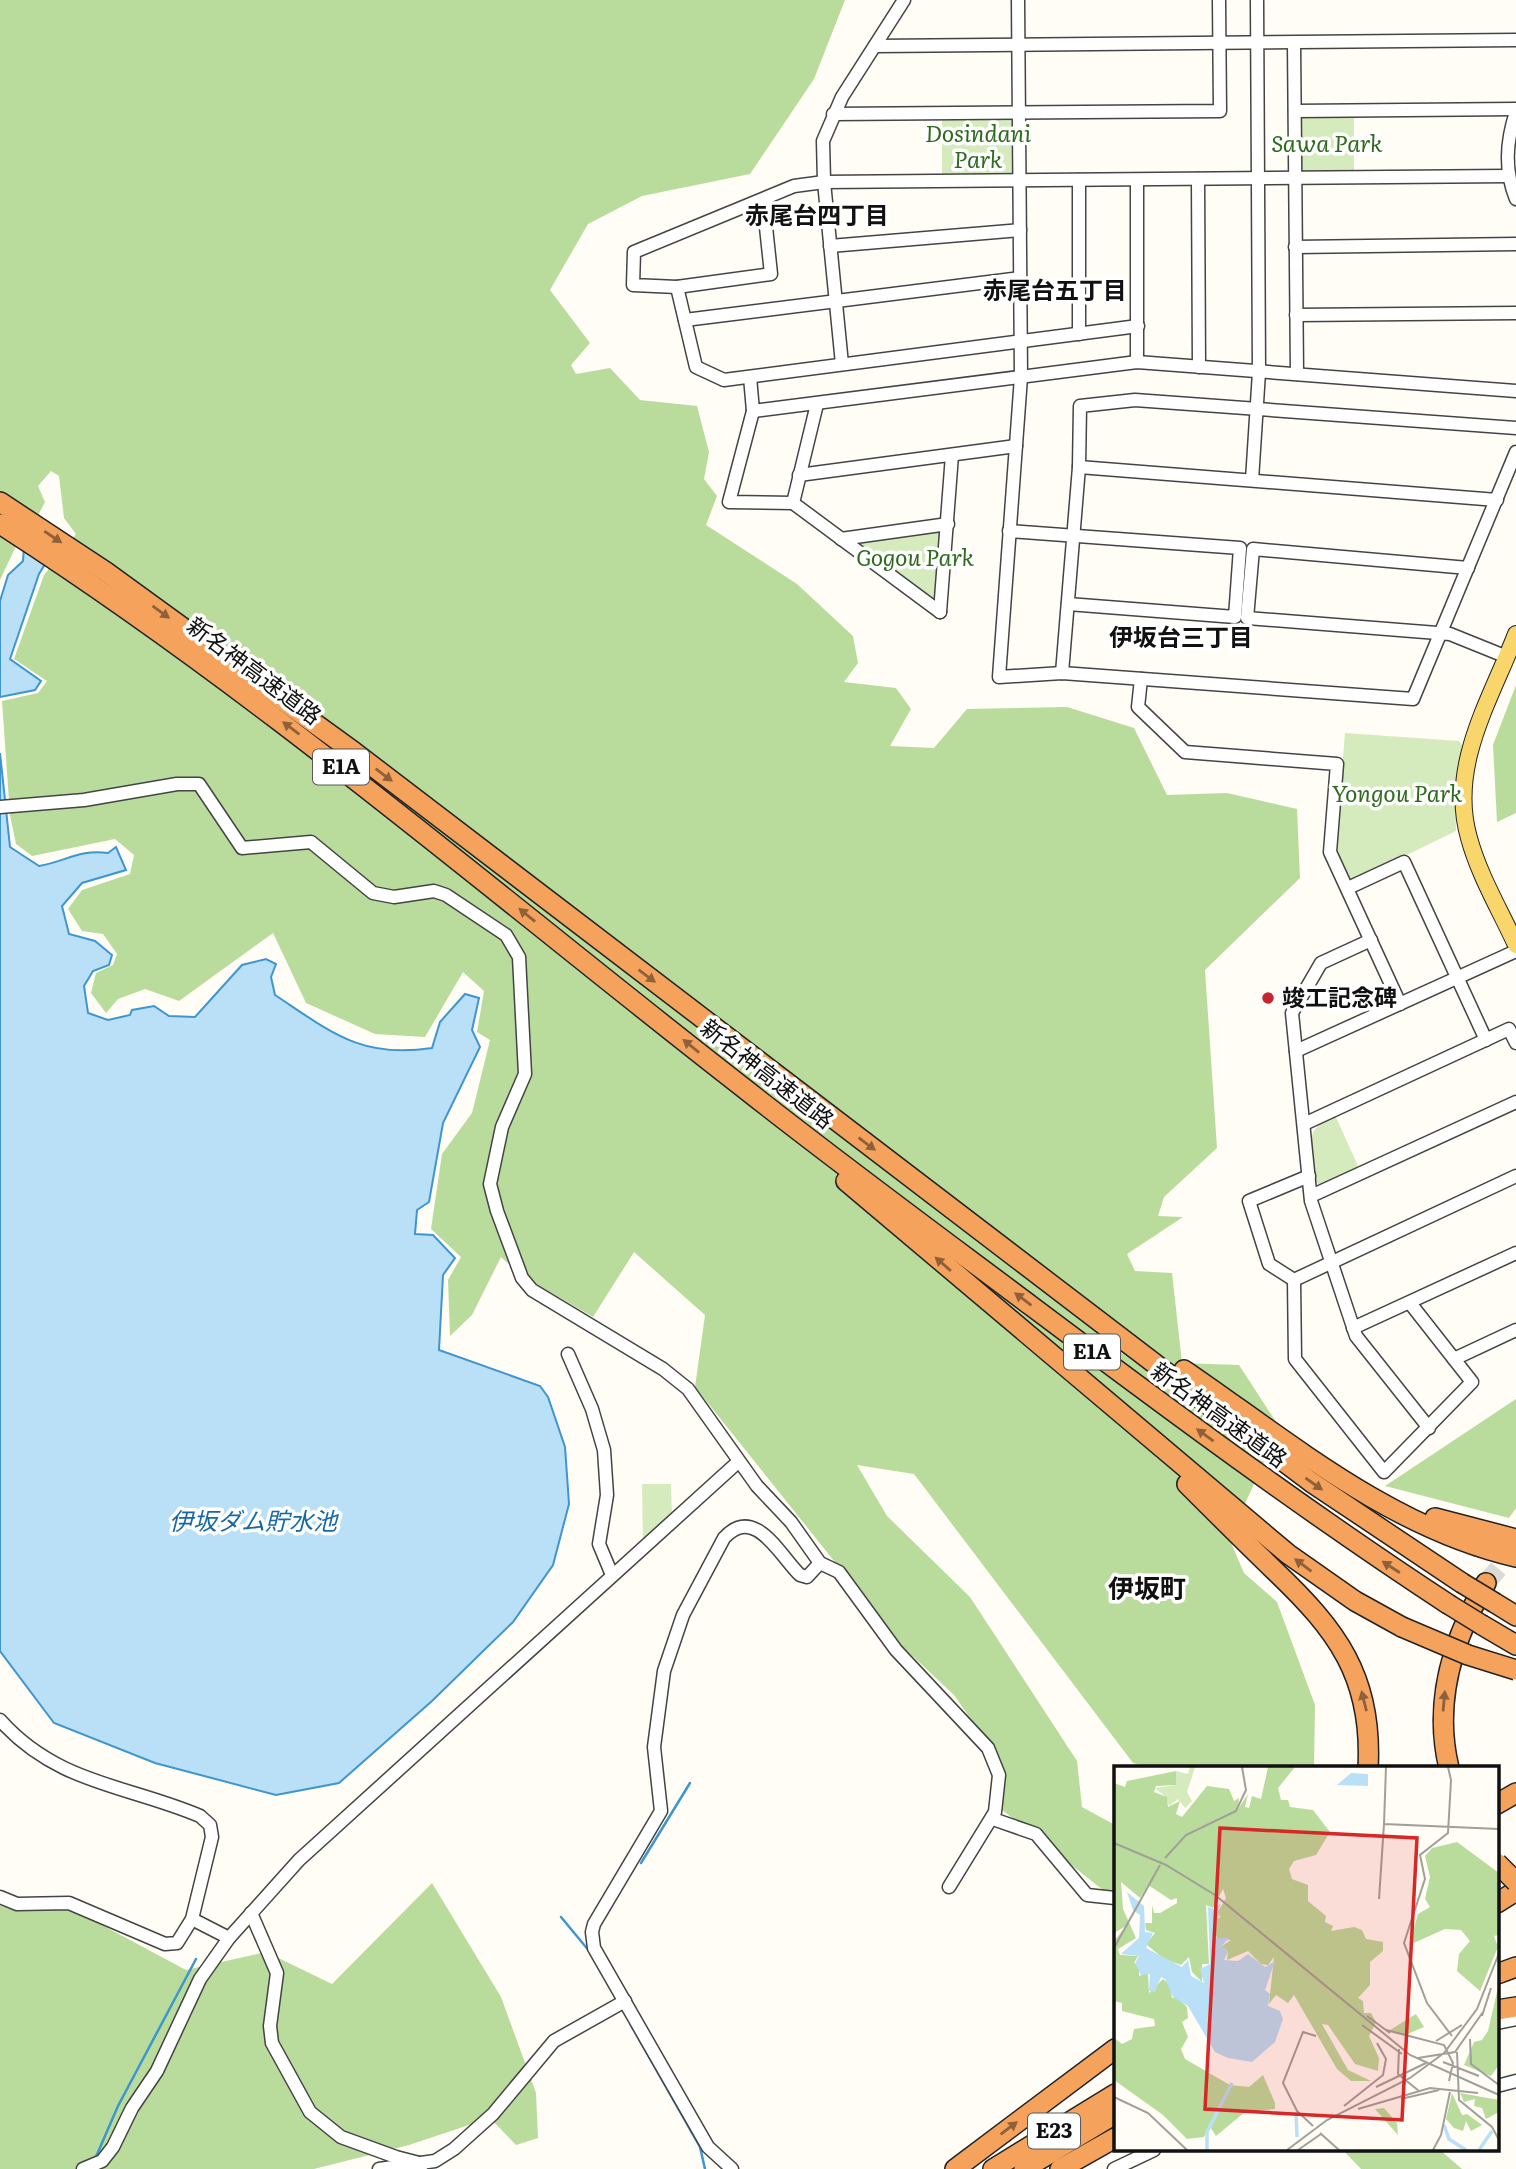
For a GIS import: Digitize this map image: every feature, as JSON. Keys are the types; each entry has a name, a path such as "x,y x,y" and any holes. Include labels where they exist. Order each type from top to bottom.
{"highway":[{"name":"新名神高速道路","path":"0,502 341,766 744,1089 1180,1417 1366,1550 1516,1645"},
{"name":"新名神高速道路","path":"0,524 100,578 354,752 1311,1482 1516,1616"},
{"path":"744,1089 807,1148 1288,1554 1355,1601 1402,1627 1468,1655 1516,1670"},
{"path":"1095,1316 1183,1369 1356,1487 1430,1528 1516,1557"},
{"path":"1051,1356 1162,1460 1326,1623 1348,1656 1362,1691 1369,1731 1368,1766"},
{"path":"1356,1487 1434,1518 1516,1539"},
{"path":"1449,1766 1443,1723 1446,1682 1464,1622 1486,1584"},
{"path":"1498,1803 1516,1793"},
{"path":"1498,1864 1516,1882"},
{"path":"1498,1883 1516,1872"},
{"path":"1498,1902 1516,1891"},
{"path":"1498,1973 1516,1967"},
{"path":"1498,2010 1516,2007"},
{"path":"955,2169 1114,2050"},
{"name":"E23","path":"993,2169 1114,2095"},
{"name":"E23","path":"1024,2169 1114,2115"},
{"path":"1060,2169 1114,2138"}],"main road":[{"path":"1516,634 1472,741 1466,765 1463,798 1467,831 1475,858 1516,945"}],"street":[{"path":"842,364 824,183 823,141 832,114 904,0"},
{"path":"1018,0 1021,377 999,677 1062,673 1413,699 1516,452"},
{"path":"832,114 1220,111 1219,0"},
{"path":"1251,480 1259,372 1257,0"},
{"path":"875,46 1516,40"},
{"path":"1294,43 1297,374"},
{"path":"1295,111 1516,111 1508,140 1509,176 1516,199"},
{"path":"763,199 771,274 677,287 633,285 634,252 794,186 824,183 1509,176"},
{"path":"1198,179 1199,367"},
{"path":"1079,180 1079,334"},
{"path":"1137,180 1138,362"},
{"path":"831,246 1020,230"},
{"path":"1295,247 1516,244"},
{"path":"685,320 1020,278"},
{"path":"677,287 696,367 724,380 1138,326"},
{"path":"1296,315 1516,313"},
{"path":"753,411 1138,362 1516,391"},
{"path":"750,377 753,411 729,502 793,503 940,612 952,455"},
{"path":"1062,673 1079,467 1080,406 1131,400 1516,428"},
{"path":"793,503 817,404"},
{"path":"799,475 1016,446"},
{"path":"1079,467 1497,500"},
{"path":"841,538 948,524"},
{"path":"1009,531 1240,548 1235,617 1068,604"},
{"path":"1468,568 1252,549 1247,618 1442,633 1507,657"},
{"path":"1141,679 1138,707 1185,752 1337,764 1330,852 1400,1004"},
{"path":"0,807 84,800 177,784 200,784 242,848 311,842 373,893 394,897 440,892 506,935 521,966 525,1074 502,1127 490,1184 522,1278 532,1290 663,1368 688,1389 738,1462 791,1522 820,1563 839,1572 896,1650 988,1748 999,1775 993,1819 949,1887"},
{"path":"1348,888 1404,862 1486,1040"},
{"path":"1371,940 1321,963 1292,1013 1311,1196 1353,1328 1429,1428"},
{"path":"1296,1051 1516,951"},
{"path":"1304,1124 1509,1029 1516,1043"},
{"path":"1311,1196 1516,1103"},
{"path":"1294,1280 1269,1264 1249,1201 1309,1176"},
{"path":"1294,1280 1516,1176"},
{"path":"1353,1328 1516,1253"},
{"path":"1294,1280 1295,1359 1384,1472 1472,1381 1410,1303"},
{"path":"1454,1359 1516,1330"},
{"path":"568,1354 592,1409 604,1450 607,1495 599,1544 612,1574"},
{"path":"84,2168 98,2164 113,2147 132,2108 157,2071 200,1979 229,1938 251,1913 308,1852 738,1462"},
{"path":"732,2169 708,2147 621,2004 594,1948 592,1932 601,1911 661,1811 654,1747 664,1671 676,1631 724,1538 733,1530 750,1527 761,1531 800,1575 807,1577 820,1563"},
{"path":"0,1720 34,1752 74,1775 175,1806 205,1820 212,1830 212,1844 192,1919 182,1939 165,1944 69,1903 17,1904 0,1898"},
{"path":"993,1819 1041,1838 1087,1895 1114,1898"},
{"path":"251,1913 277,1973 270,2026 272,2043 310,2112 341,2137 396,2157 435,2164"},
{"path":"192,1919 229,1938"},
{"path":"379,2169 435,2164 478,2130 554,2041 621,2004"},
{"path":"1498,2023 1516,2019"},
{"path":"1498,2086 1516,2081"},
{"path":"1114,2169 1150,2152"}],"green space":[{"path":"0,0 845,0 814,79 750,174 642,196 588,224 550,290 590,343 571,365 576,374 610,368 640,400 697,406 709,452 704,479 717,496 706,525 797,584 853,636 858,663 844,682 896,688 911,709 890,746 934,748 967,709 1067,707 1134,728 1167,795 1227,793 1297,809 1300,878 1205,970 1217,1148 1164,1197 1158,1216 1183,1217 1127,1254 1135,1271 1172,1273 1182,1363 1239,1365 1280,1428 1229,1538 1244,1573 1277,1602 1315,1705 1314,1766 1145,1766 1133,1763 914,1474 857,1465 887,1516 970,1597 1077,1761 1082,1807 1114,1824 1114,1893 1108,1894 1001,1809 991,1748 954,1695 902,1646 695,1387 705,1315 634,1252 593,1317 521,1275 501,1257 472,1315 450,1336 448,1280 461,1257 431,1229 442,1154 472,1113 490,1040 477,1032 484,991 463,972 425,1037 375,1034 306,1003 273,933 179,1001 145,989 118,999 106,1013 91,993 96,973 113,965 117,954 103,934 82,931 68,909 82,890 130,874 134,855 115,839 32,856 16,844 10,815 2,701 38,693 47,681 14,659 44,575 76,534 64,518 59,476 51,471 38,486 45,502 26,539 17,544 0,580"},
{"name":"Sawa Park","path":"1354,114 1354,174 1299,171 1300,117"},
{"name":"Dosindani Park","path":"1011,117 1014,120 1015,174 942,177 942,118"},
{"name":"Gogou Park","path":"939,530 942,532 937,596 931,600 861,548 862,540"},
{"path":"1516,685 1516,813 1497,822 1493,745"},
{"name":"Yongou Park","path":"1345,733 1459,741 1462,745 1455,786 1456,831 1353,881 1348,878 1335,850"},
{"path":"1335,1115 1358,1166 1357,1170 1321,1187 1316,1181 1311,1142 1317,1127"},
{"path":"1516,1399 1516,1508 1509,1518 1385,1486"},
{"path":"642,1484 671,1484 672,1518 643,1543"},
{"path":"432,1883 501,1997 536,2093 538,2138 516,2145 490,2118 409,2145 314,2169 0,2169 0,1902 70,1908 186,1970 266,1952 332,1984"},
{"path":"1345,2152 1442,2152 1462,2169 1361,2169"}],"water":[{"path":"24,547 50,556 39,574 10,659 41,681 35,690 0,697 0,601 8,575 23,561"},
{"name":"伊坂ダム貯水池","path":"0,753 10,847 39,866 81,854 108,853 116,847 126,870 82,883 62,906 69,934 95,941 112,955 109,965 93,971 84,986 88,1013 108,1020 130,1015 132,1010 154,1006 169,1016 195,1017 242,965 266,959 276,964 271,977 275,995 313,1020 348,1040 366,1046 385,1050 407,1050 432,1048 440,1022 465,994 479,998 472,1030 480,1047 443,1123 429,1202 417,1210 415,1234 433,1235 455,1258 443,1275 439,1350 540,1386 548,1397 565,1447 569,1504 553,1565 513,1622 432,1701 339,1783 276,1795 155,1763 54,1723 0,1651"}],"waterway":[{"path":"641,1863 690,1783"},
{"path":"561,1917 590,1952"},
{"path":"95,2159 118,2106 196,1959"},
{"path":"631,2025 700,2147 705,2169"}],"tunnel":[{"path":"1486,1583 1516,1548"}],"place":[{"name":"竣工記念碑","path":"1268,998"}],"district":[{"name":"赤尾台四丁目","path":"817,216"},
{"name":"赤尾台五丁目","path":"1055,291"},
{"name":"伊坂台三丁目","path":"1181,638"},
{"name":"伊坂町","path":"1147,1589"}]}
